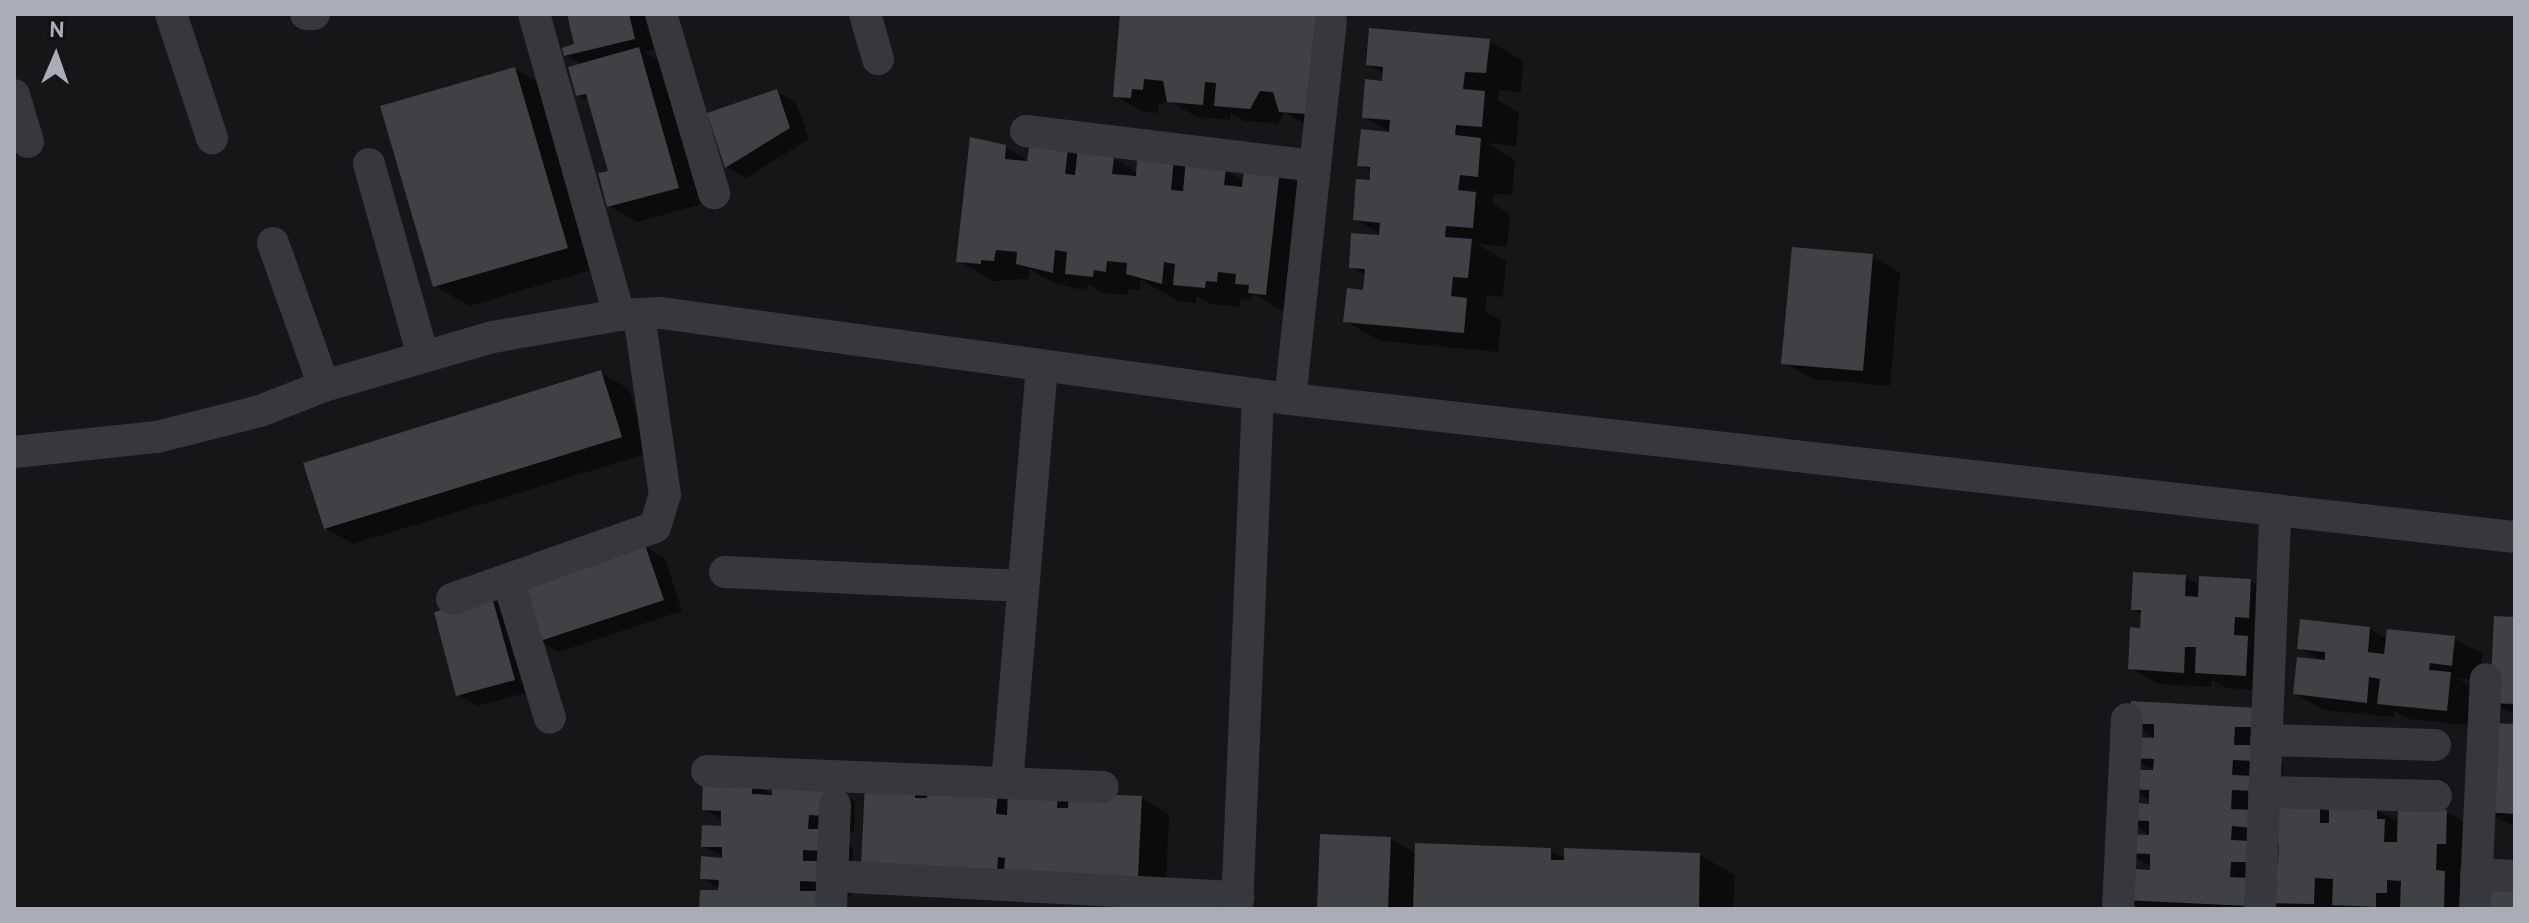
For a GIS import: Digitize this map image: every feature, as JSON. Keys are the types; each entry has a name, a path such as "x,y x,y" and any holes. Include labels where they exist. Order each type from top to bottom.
{"street":[{"path":"171,14 212,138"},
{"path":"306,14 314,14"},
{"path":"452,599 655,527 665,495 629,314 534,14"},
{"path":"661,14 714,193"},
{"path":"865,14 878,59"},
{"path":"1290,399 1331,22"},
{"path":"14,95 28,142"},
{"path":"1026,131 1315,166"},
{"path":"369,164 423,356"},
{"path":"273,243 324,386"},
{"path":"14,452 157,437 260,411 324,386 493,337 629,314 1290,399 2515,537"},
{"path":"1007,783 1042,367"},
{"path":"832,876 1237,903 1258,394"},
{"path":"2260,909 2275,510"},
{"path":"725,572 1023,586"},
{"path":"508,580 550,718"},
{"path":"2475,909 2486,679"},
{"path":"2118,909 2127,719"},
{"path":"2266,740 2435,745"},
{"path":"707,771 1103,787"},
{"path":"2264,792 2436,796"},
{"path":"831,909 835,805"},
{"path":"2476,874 2515,876"}],"building":[{"path":"567,14 629,14 635,39 564,56 562,48 574,44"},
{"path":"1120,14 1317,14 1307,114 1279,112 1273,92 1260,91 1250,109 1214,106 1216,83 1205,82 1203,105 1167,102 1163,81 1144,79 1143,90 1132,89 1131,98 1113,97"},
{"path":"1369,28 1490,39 1486,73 1465,72 1463,89 1485,91 1482,127 1456,125 1455,135 1481,138 1478,177 1460,175 1458,190 1476,192 1473,228 1446,226 1445,237 1472,239 1468,278 1453,277 1451,296 1467,298 1464,333 1343,322 1347,288 1363,290 1365,269 1349,268 1351,233 1379,235 1380,223 1353,220 1356,179 1370,180 1370,167 1357,166 1361,129 1389,132 1390,120 1362,118 1365,79 1382,81 1383,67 1366,65"},
{"path":"639,47 679,188 607,207 598,173 608,171 586,94 576,96 568,67"},
{"path":"515,67 568,248 433,287 380,106"},
{"path":"777,89 790,128 725,168 707,113"},
{"path":"970,137 1006,145 1005,159 1027,161 1029,148 1068,148 1065,174 1075,175 1078,148 1114,158 1112,174 1136,176 1137,160 1174,158 1171,190 1183,191 1186,159 1226,168 1224,185 1242,187 1244,170 1280,169 1266,295 1248,293 1249,285 1235,284 1236,274 1218,272 1217,282 1206,281 1205,288 1173,285 1175,264 1164,262 1162,284 1126,274 1127,263 1107,261 1106,272 1094,270 1093,277 1065,274 1067,252 1055,250 1053,273 1016,264 1017,252 996,250 994,261 981,260 981,264 956,262"},
{"path":"1792,247 1873,254 1863,371 1781,364"},
{"path":"601,370 622,437 324,529 303,463"},
{"path":"645,545 664,600 537,642 518,588"},
{"path":"2133,572 2186,575 2185,596 2198,597 2199,576 2251,579 2249,618 2235,617 2234,635 2248,636 2246,676 2195,673 2196,647 2185,647 2184,673 2128,669 2130,627 2140,628 2141,610 2131,610"},
{"path":"492,597 515,680 456,696 434,612"},
{"path":"2494,616 2515,617 2515,704 2490,703"},
{"path":"2300,619 2370,627 2368,652 2384,654 2387,629 2455,636 2452,666 2430,663 2429,670 2451,672 2447,711 2377,704 2380,679 2369,677 2367,703 2293,694 2297,657 2325,660 2325,652 2297,649"},
{"path":"2131,701 2258,708 2257,727 2235,727 2234,745 2256,745 2255,761 2233,760 2232,775 2255,776 2254,791 2232,790 2231,809 2253,810 2252,828 2232,826 2231,840 2251,841 2251,862 2231,862 2230,877 2250,878 2248,906 2122,900 2123,868 2150,870 2150,854 2124,853 2124,834 2149,835 2149,821 2126,820 2126,802 2149,804 2149,790 2127,789 2128,770 2153,770 2154,759 2128,758 2130,737 2154,738 2154,724 2130,724"},
{"path":"2488,723 2515,724 2515,814 2483,812"},
{"path":"703,778 752,780 752,794 772,795 772,781 827,783 826,816 809,815 808,829 826,829 825,851 803,850 803,861 824,861 823,882 800,881 800,891 823,891 822,909 699,909 700,890 718,890 719,880 700,879 701,856 722,858 722,847 701,847 702,825 721,826 721,811 702,810"},
{"path":"865,784 916,786 915,798 927,798 928,787 998,789 996,814 1007,815 1008,790 1058,792 1057,808 1068,808 1069,793 1142,796 1138,877 1004,872 1005,858 998,857 997,872 861,865"},
{"path":"2269,804 2320,806 2320,823 2329,823 2329,806 2377,808 2377,819 2385,819 2384,842 2397,842 2398,808 2447,810 2446,844 2437,844 2436,870 2445,871 2444,909 2400,907 2401,881 2387,880 2387,893 2376,893 2376,907 2332,905 2333,879 2315,878 2314,904 2265,903 2267,864 2278,864 2279,845 2267,844"},
{"path":"1320,834 1391,837 1388,909 1317,909"},
{"path":"1415,843 1551,848 1551,860 1564,860 1564,848 1700,853 1699,909 1413,909"},
{"path":"2491,880 2515,881 2515,909 2490,909"}]}
